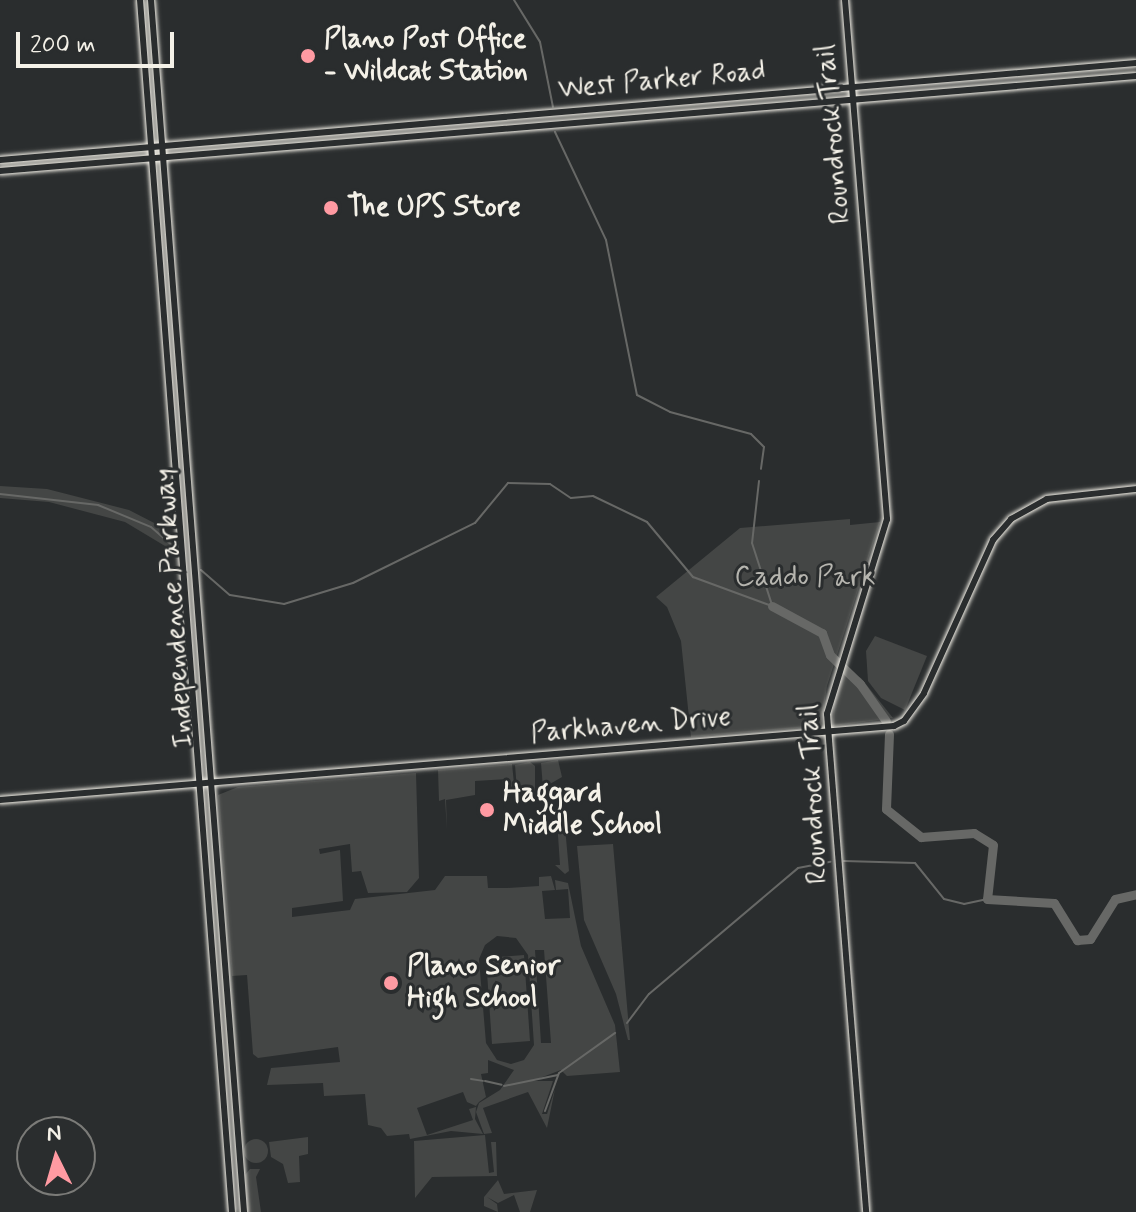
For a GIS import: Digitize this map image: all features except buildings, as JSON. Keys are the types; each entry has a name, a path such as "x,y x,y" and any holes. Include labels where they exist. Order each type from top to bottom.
{"main road":[{"name":"Independence Parkway","path":"140,0 232,1212"},
{"name":"Independence Parkway","path":"151,0 244,1212"},
{"name":"Roundrock Trail","path":"845,0 887,519 836,678 828,733 866,1212"},
{"path":"144,58 156,57"},
{"name":"West Parker Road","path":"0,160 1136,63"},
{"name":"West Parker Road","path":"0,171 1136,76"},
{"path":"379,128 380,140"},
{"path":"318,133 319,145"},
{"path":"250,139 252,151"},
{"path":"63,155 64,166"},
{"path":"158,244 168,243"},
{"name":"Parkhaven Drive","path":"0,800 894,726 914,710 993,540 1011,519 1047,499 1136,489"}],"green space":[{"path":"0,486 47,489 129,510 162,527 175,540 175,552 125,522 49,502 0,498"},
{"name":"Caddo Park","path":"850,519 850,525 880,522 827,686 821,726 691,737 681,641 667,607 656,597 740,528"},
{"path":"875,636 927,656 905,710 881,698 868,681 866,651"},
{"path":"845,670 861,678 893,718 833,726 834,698"},
{"path":"558,760 562,777 543,788 541,763"},
{"path":"530,762 535,766 535,804 533,791 517,790 515,765"},
{"path":"512,764 515,793 503,793 502,781 508,779 475,781 475,795 446,800 447,830 445,799 439,801 438,770"},
{"path":"416,773 419,878 407,892 368,893 361,871 352,872 350,844 319,849 320,854 340,850 343,901 292,908 292,917 350,910 355,899 435,890 445,876 487,876 488,888 507,888 539,886 539,877 551,876 555,890 542,891 545,919 570,918 568,889 556,890 555,880 568,883 581,946 615,1025 620,1072 567,1076 561,1070 532,1081 553,1081 542,1114 547,1114 555,1089 547,1128 528,1092 483,1108 492,1133 484,1134 476,1112 479,1103 500,1090 514,1070 488,1060 488,1073 481,1074 486,1097 479,1102 476,1106 467,1102 463,1092 417,1108 427,1135 473,1120 469,1109 476,1107 475,1119 483,1134 451,1131 410,1139 409,1134 387,1136 381,1128 368,1125 365,1094 324,1096 323,1083 267,1085 271,1068 340,1062 338,1047 258,1058 253,1054 247,975 232,976 218,795 238,787","holes":["497,936 516,938 528,955 534,1045 524,1060 511,1064 497,1060 486,1043 479,959 485,945","535,950 544,950 551,1043 541,1043"]},
{"path":"563,805 569,871 565,874 555,865 560,865 556,806"},
{"path":"613,844 630,1040 616,994 584,920 577,846"},
{"path":"524,955 530,1041 492,1044 486,958"},
{"path":"485,1135 489,1173 494,1172 491,1142 496,1142 497,1176 432,1177 415,1198 414,1141"},
{"path":"308,1137 308,1154 299,1156 300,1182 288,1183 283,1164 271,1157 269,1142"},
{"path":"256,1139 267,1146 268,1151 261,1162 256,1163 245,1156 244,1151 251,1140"},
{"path":"250,1169 260,1169 256,1177 261,1212 248,1212 245,1175"},
{"path":"498,1180 504,1194 537,1190 530,1212 520,1212 514,1195 498,1203 487,1197 497,1204 498,1212 484,1206 484,1197"}],"waterway":[{"path":"514,0 540,42 553,107"},
{"path":"555,132 606,240 637,395 670,412 751,434 764,447 761,469"},
{"path":"759,481 752,543 772,605"},
{"path":"201,570 230,595 284,604 353,583 475,523 508,483 550,484 571,498 593,496 647,522 693,577 772,606"},
{"path":"0,494 98,505 151,527 174,547"},
{"path":"772,606 822,633 830,655 860,684 886,721"},
{"path":"889,734 886,809 921,837 974,833 993,845 987,899 1054,903 1077,940 1090,939 1115,899 1136,894"},
{"path":"844,861 915,863 944,899 964,904 987,899"},
{"path":"627,1023 649,994 798,868 830,862"},
{"path":"545,1111 559,1073 615,1033"},
{"path":"504,1086 558,1075"},
{"path":"471,1079 483,1081"},
{"path":"485,1081 502,1085"}],"place":[{"name":"Plano Post Office - Wildcat Station","path":"308,56"},
{"name":"The UPS Store","path":"331,208"},
{"name":"Haggard Middle School","path":"487,810"},
{"name":"Plano Senior High School","path":"391,983"}]}
